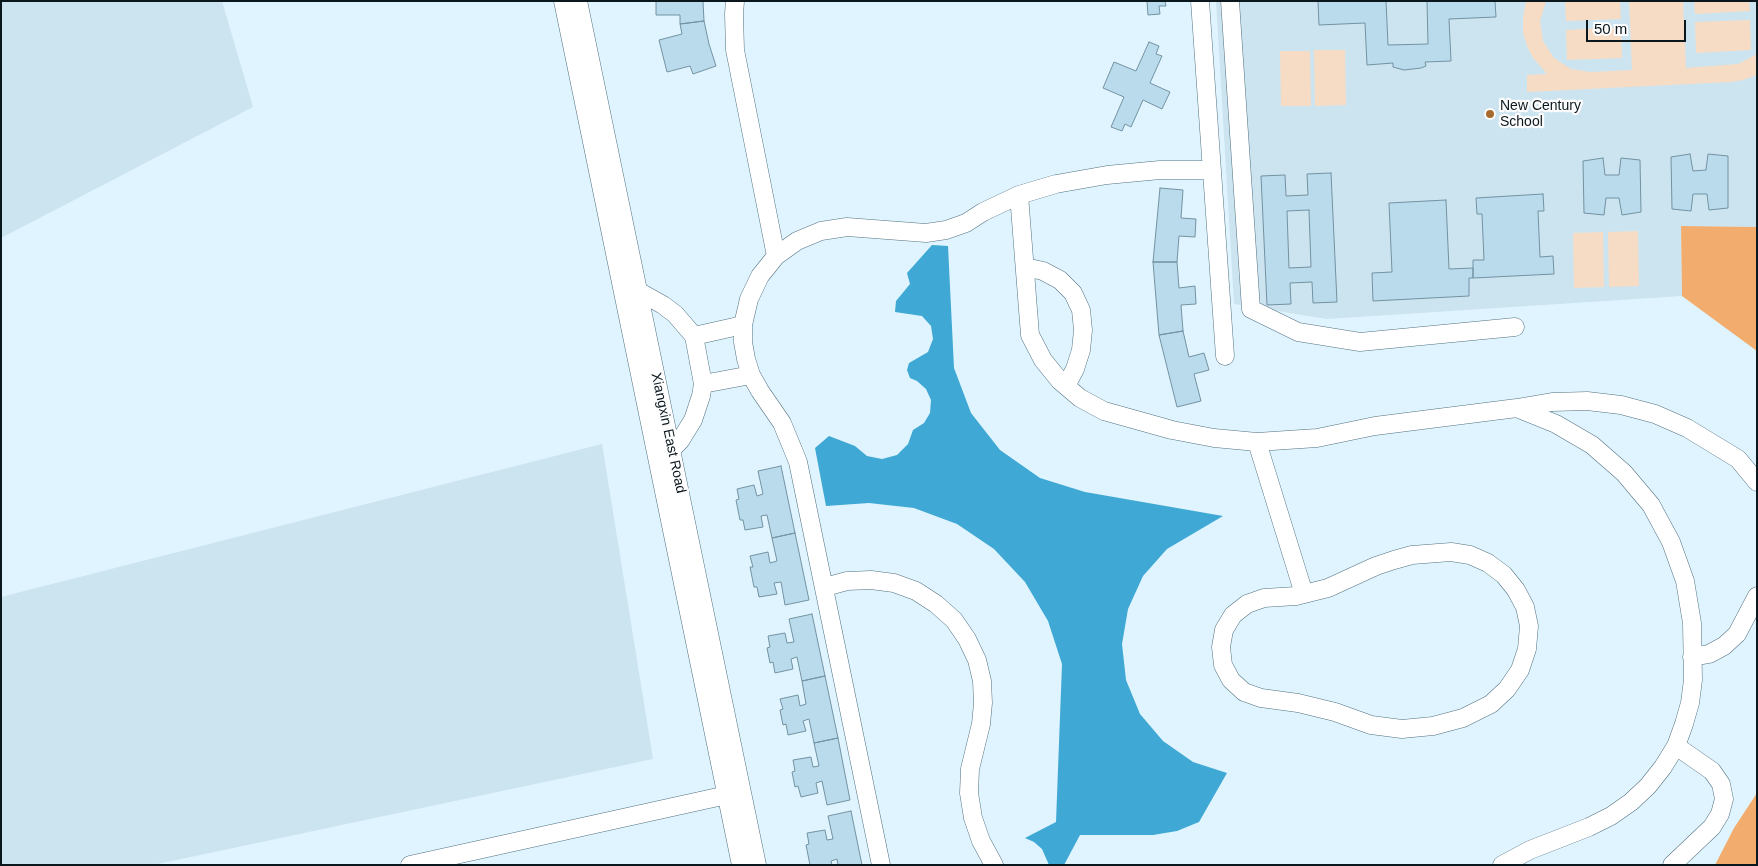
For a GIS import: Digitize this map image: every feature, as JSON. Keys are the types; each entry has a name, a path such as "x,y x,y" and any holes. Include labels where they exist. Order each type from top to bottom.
{"street":[{"name":"Xiangxin East Road","path":"563,1 734,793 757,865"},
{"name":"Xiangxin East Road","path":"578,1 671,450 734,793 741,865"},
{"path":"735,1 735,50 776,256"},
{"path":"1200,1 1225,356"},
{"path":"1230,1 1251,309 1298,332 1360,342 1515,327"},
{"path":"881,865 798,462 782,423 751,375 746,359 743,325 749,299 760,276 776,256 797,241 821,231 847,227 926,233 946,230 966,223 989,209 1020,195 1056,184 1107,175 1160,170 1212,170"},
{"path":"1020,195 1030,335 1043,360 1060,381 1080,398 1104,411 1172,430 1214,438 1258,442 1317,438 1375,426 1552,402 1587,401 1622,405 1655,414 1687,428 1738,459 1757,482"},
{"path":"1025,267 1043,271 1060,280 1073,293 1081,310 1083,330 1081,350 1066,386"},
{"path":"638,291 664,305 675,314 694,336 703,384 701,396 693,420 680,441 671,450"},
{"path":"694,336 743,325"},
{"path":"703,384 751,375"},
{"path":"1502,865 1530,850 1589,827 1611,816 1631,802 1648,786 1664,767 1676,746 1690,703 1693,680 1692,623 1685,581 1671,542 1650,505 1624,472 1592,445 1556,424 1517,408"},
{"path":"1258,442 1304,594"},
{"path":"1451,552 1470,555 1488,563 1504,575 1516,590 1525,607 1529,626 1527,649 1520,670 1507,689 1491,704 1463,718 1433,726 1402,729 1371,725 1335,712 1298,703 1261,698 1244,692 1231,680 1223,665 1221,647 1224,630 1233,615 1247,604 1264,598 1304,594 1328,588 1376,566 1412,555 1451,552"},
{"path":"825,587 847,581 871,580 902,586 936,604 954,620 967,639 977,660 982,682 983,703 981,724 970,769 969,794 973,818 981,841 994,865"},
{"path":"1692,658 1717,650 1737,634 1757,596"},
{"path":"1672,865 1712,827 1720,814 1724,799 1721,784 1712,771 1676,746"},
{"path":"410,865 734,793"}],"shaded area":[{"path":"1,1 222,1 253,107 1,238"},
{"name":"New Century School","path":"1216,1 1757,1 1757,227 1681,226 1682,296 1327,319 1234,304"},
{"path":"1526,1 1546,1 1540,21 1543,41 1554,58 1571,69 1590,72 1632,70 1629,1 1683,1 1686,68 1738,64 1757,54 1757,75 1731,82 1527,92 1527,75 1547,74 1533,58 1527,46 1523,32"},
{"path":"1565,1 1620,1 1621,19 1566,21"},
{"path":"1694,1 1749,1 1750,11 1695,14"},
{"path":"1750,20 1751,50 1696,53 1695,22"},
{"path":"1621,27 1622,58 1567,60 1566,30"},
{"path":"1314,50 1345,50 1346,105 1315,106"},
{"path":"1280,51 1310,51 1311,106 1281,106"},
{"path":"1681,226 1757,227 1757,351 1682,296"},
{"path":"1638,231 1639,286 1609,287 1608,232"},
{"path":"1603,232 1604,287 1574,288 1573,233"},
{"path":"602,444 653,759 153,865 1,865 1,597"},
{"path":"1757,793 1757,865 1715,865 1734,828"}],"water":[{"path":"932,245 948,246 954,368 971,413 1000,450 1040,478 1085,492 1223,516 1167,549 1143,576 1128,609 1122,644 1126,680 1140,714 1163,741 1193,762 1227,773 1199,822 1177,831 1153,835 1080,835 1064,865 1049,865 1042,849 1034,842 1025,838 1056,822 1062,664 1048,621 1025,582 994,549 957,524 914,508 869,503 826,506 815,448 829,436 855,446 867,456 882,459 897,455 908,444 913,430 924,423 930,413 931,400 926,389 910,378 907,370 909,363 928,352 933,339 931,326 922,316 895,312 896,301 910,284 907,273"}],"building":[{"path":"656,1 703,1 704,21 680,24 680,15 656,15"},
{"path":"1147,1 1165,1 1166,6 1159,6 1160,14 1148,15"},
{"path":"1318,1 1386,1 1388,45 1428,44 1427,1 1495,1 1496,17 1449,19 1451,61 1425,62 1426,66 1421,68 1404,70 1393,67 1393,63 1367,65 1365,23 1319,25"},
{"path":"704,21 716,66 693,74 690,66 667,72 659,40 682,34 680,24"},
{"path":"1149,42 1159,46 1156,54 1162,56 1150,83 1170,92 1162,109 1143,100 1131,127 1125,124 1122,131 1111,127 1124,97 1103,88 1114,62 1136,71"},
{"path":"1690,154 1693,171 1706,170 1708,154 1728,156 1728,208 1709,210 1707,194 1693,194 1691,211 1672,209 1671,157"},
{"path":"1603,158 1605,175 1619,175 1621,158 1640,160 1641,212 1622,215 1619,198 1606,198 1604,215 1584,213 1583,161"},
{"path":"1331,173 1337,302 1313,303 1312,282 1290,283 1291,304 1267,305 1261,176 1285,175 1286,196 1308,195 1307,174","holes":["1309,210 1311,267 1289,268 1287,211"]},
{"path":"1160,188 1183,190 1181,218 1196,219 1195,237 1179,236 1177,262 1153,262"},
{"path":"1543,194 1544,211 1538,211 1540,257 1553,256 1554,274 1473,278 1473,260 1484,260 1482,214 1477,214 1476,198"},
{"path":"1446,200 1449,269 1473,268 1473,278 1469,278 1469,296 1373,301 1372,273 1392,272 1389,203"},
{"path":"1153,262 1177,262 1179,288 1195,286 1196,304 1181,305 1183,331 1159,335"},
{"path":"1183,331 1189,357 1204,353 1209,370 1194,374 1201,401 1177,407 1159,335"},
{"path":"781,466 795,533 772,538 767,515 761,516 763,527 745,530 743,520 740,520 736,500 739,499 737,489 754,485 757,496 763,494 758,471"},
{"path":"795,533 809,600 785,605 781,582 774,583 777,594 759,597 757,587 754,587 750,567 753,567 750,556 768,552 770,563 777,561 772,538"},
{"path":"812,614 825,676 802,681 797,657 791,659 793,669 775,673 773,662 770,663 767,648 770,647 768,636 785,633 787,643 794,642 789,619"},
{"path":"825,676 838,738 814,743 809,719 803,721 806,731 788,735 786,724 783,725 780,710 783,709 780,699 798,695 800,706 806,704 802,681"},
{"path":"838,738 850,800 827,805 822,781 816,783 818,793 801,797 798,786 795,787 792,772 795,771 793,760 811,757 813,767 819,766 814,743"},
{"path":"851,811 862,865 838,865 837,859 831,861 832,865 810,865 806,845 809,844 807,833 825,830 827,840 833,839 828,816"}],"place":[{"name":"New Century School","path":"1490,114"}]}
